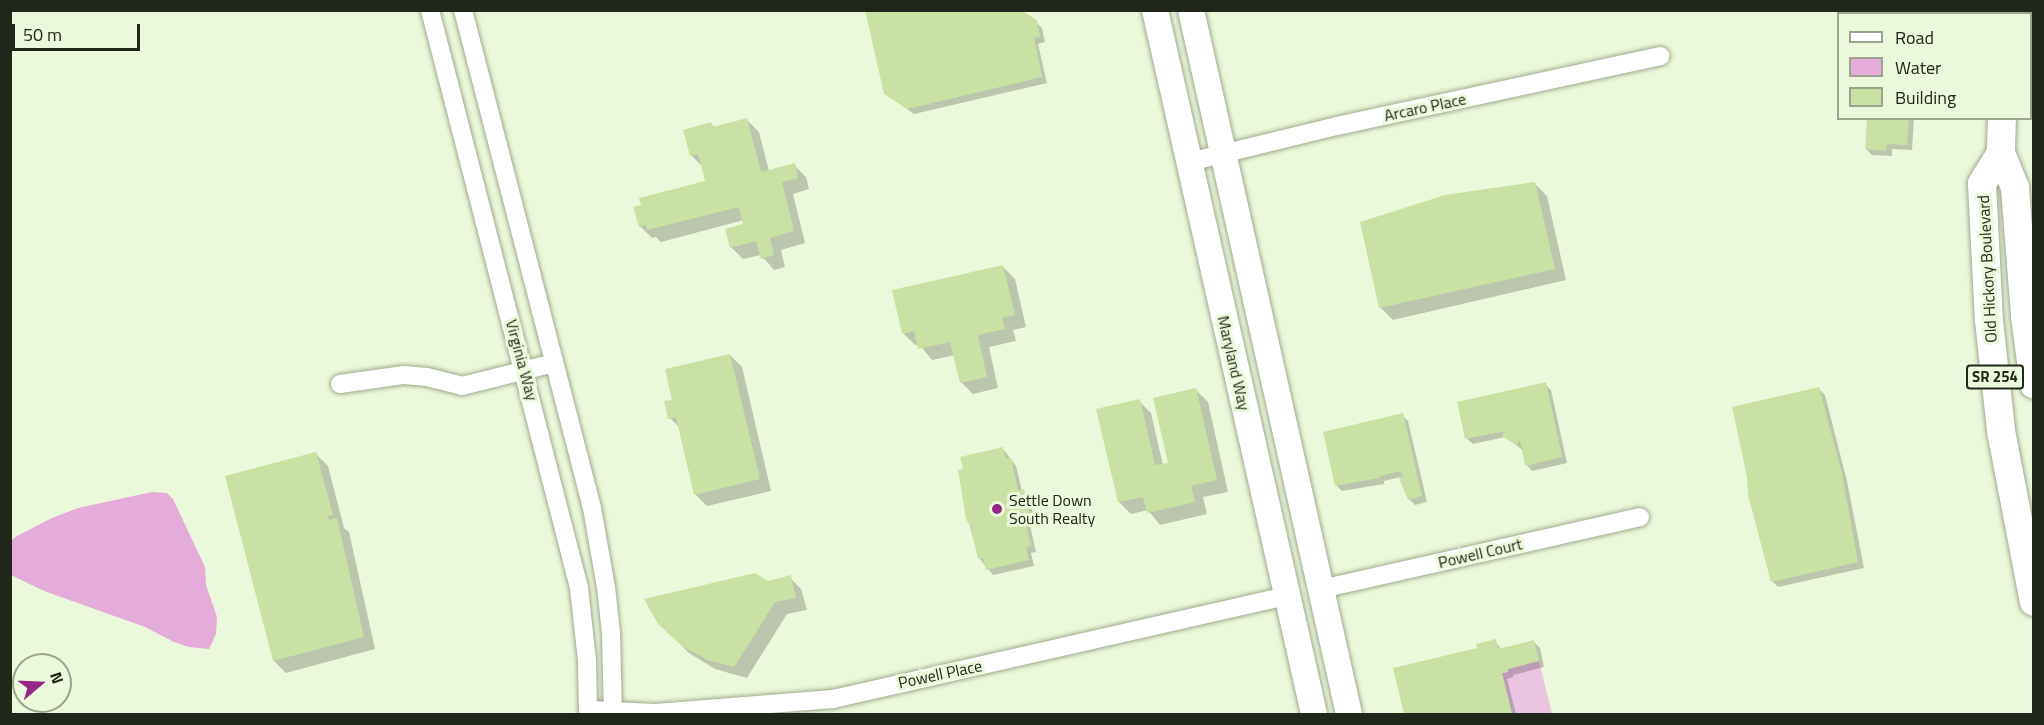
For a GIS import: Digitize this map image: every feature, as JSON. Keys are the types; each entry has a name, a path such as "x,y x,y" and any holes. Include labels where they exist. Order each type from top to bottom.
{"main road":[{"name":"Maryland Way","path":"1155,10 1314,714"},
{"path":"1191,10 1349,714"},
{"name":"Old Hickory Boulevard","path":"2002,120 2001,153 2015,189 2025,316 2034,384"},
{"name":"Old Hickory Boulevard","path":"2001,153 1982,184 1989,320 2001,430 2034,602"},
{"path":"1287,596 1321,589"}],"street":[{"name":"Virginia Way","path":"430,10 525,371 579,588 587,661 588,712"},
{"name":"Virginia Way","path":"462,10 592,508 606,587 614,665 614,713"},
{"name":"Arcaro Place","path":"1189,162 1224,152 1661,56"},
{"path":"340,384 405,375 462,386 554,363"},
{"name":"Powell Court","path":"1321,589 1640,517"},
{"name":"Powell Place","path":"588,712 655,713 833,699 1287,596"}],"shaded area":[{"path":"1539,661 1552,714 1508,714 1512,713 1502,673 1508,672 1508,669"}],"water":[{"path":"152,492 167,493 173,499 205,567 206,585 217,617 216,634 209,649 189,647 174,642 145,627 44,591 11,575 11,541 15,537 78,508"}],"building":[{"path":"865,10 1021,10 1037,20 1040,37 1034,38 1042,77 907,109 884,94"},
{"path":"747,118 761,172 795,163 798,178 782,182 794,231 770,238 774,255 761,259 756,241 730,248 725,229 743,224 739,207 647,230 646,225 639,227 633,207 641,205 639,198 705,181 698,154 690,156 683,130 711,122 713,127"},
{"path":"1867,120 1909,120 1907,145 1887,144 1886,151 1865,149"},
{"path":"1535,182 1555,269 1379,308 1360,222 1445,195"},
{"path":"1003,265 1015,315 1002,318 1005,329 978,335 987,377 960,383 950,342 918,349 914,331 902,334 892,290"},
{"path":"730,354 760,479 694,495 676,417 668,419 664,401 672,400 665,369"},
{"path":"1546,382 1562,457 1525,466 1520,440 1516,445 1502,436 1505,431 1465,439 1457,402"},
{"path":"1819,387 1842,474 1858,562 1771,582 1748,495 1747,477 1732,407"},
{"path":"1196,388 1217,480 1191,486 1195,502 1147,513 1143,497 1118,502 1096,409 1140,399 1155,465 1168,463 1153,398"},
{"path":"1403,413 1422,496 1408,500 1399,478 1403,477 1401,471 1379,476 1379,478 1335,486 1323,432"},
{"name":"Settle Down South Realty","path":"1003,447 1006,459 1011,458 1018,490 1024,489 1028,500 1029,514 1024,515 1031,546 1026,548 1029,560 986,570 983,558 978,559 971,527 966,519 958,470 963,469 960,457"},
{"path":"316,452 333,515 328,516 329,520 337,518 364,637 273,661 225,476"},
{"path":"755,573 768,581 791,575 796,598 775,602 734,667 708,660 682,646 658,624 644,599"},
{"path":"1496,639 1498,649 1534,640 1539,661 1508,669 1508,672 1502,673 1512,714 1404,714 1393,668 1477,648 1476,644"}],"place":[{"name":"Settle Down South Realty","path":"997,509"}]}
